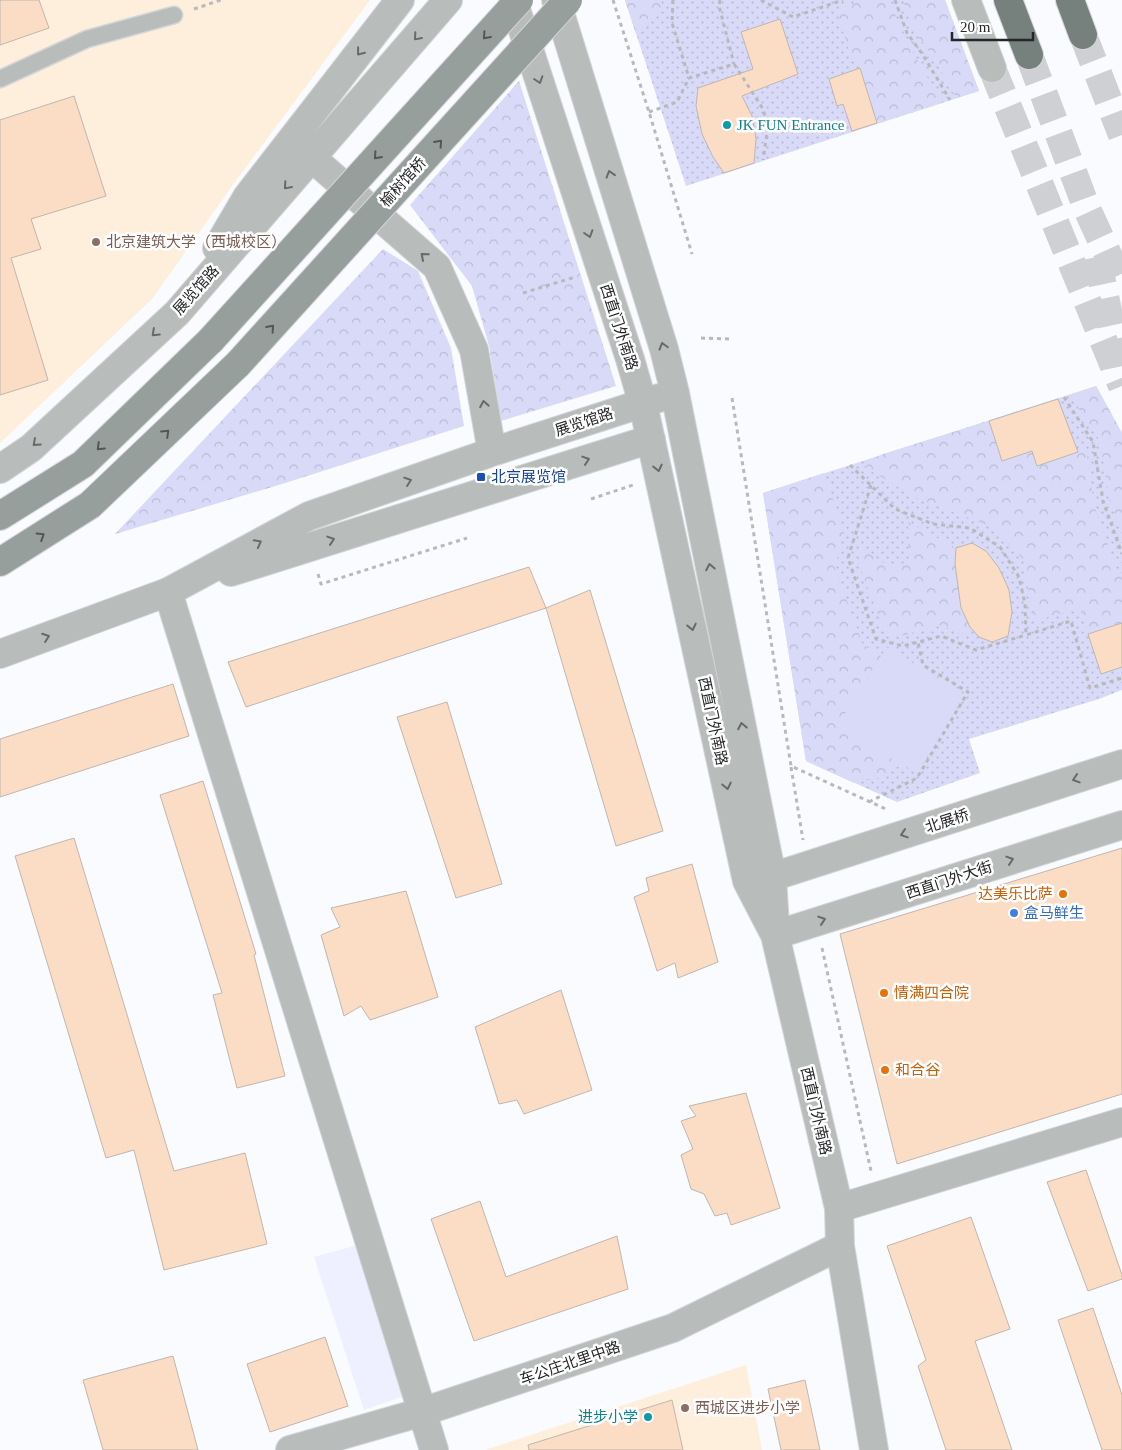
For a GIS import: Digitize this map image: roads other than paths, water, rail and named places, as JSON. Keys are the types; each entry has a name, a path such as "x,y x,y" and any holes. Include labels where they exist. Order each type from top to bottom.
{"highway":[{"path":"1008,0 1029,55"},
{"path":"1070,0 1083,35"}],"main road":[{"path":"0,516 83,464 210,340 519,0"},
{"name":"榆树馆桥","path":"0,562 90,505 238,364 568,0"}],"street":[{"path":"177,313 248,197 400,0"},
{"name":"展览馆路","path":"0,469 31,448 177,313 448,0"},
{"name":"西直门外南路","path":"513,0 643,404 775,935 839,1208 840,1246 874,1450"},
{"name":"西直门外南路","path":"556,0 664,349 675,393 760,879"},
{"path":"966,0 992,68"},
{"path":"312,158 437,268 474,350 492,452"},
{"name":"展览馆路","path":"168,592 309,516 492,452 675,393"},
{"name":"展览馆路","path":"0,654 168,592 651,439"},
{"path":"168,592 434,1450"},
{"name":"北展桥","path":"760,879 1122,764"},
{"name":"西直门外大街","path":"775,935 1122,825"},
{"path":"839,1208 1122,1122"},
{"name":"车公庄北里中路","path":"290,1450 422,1412 672,1328 840,1246"}],"lane":[{"path":"0,79 87,39 174,15"}],"tunnel":[{"path":"1083,35 1122,135"},
{"path":"1029,55 1087,209 1122,285"},
{"path":"992,68 1122,386"},
{"path":"1097,257 1122,379"}],"place":[{"name":"JK FUN Entrance","path":"727,125"},
{"name":"北京建筑大学（西城校区）","path":"96,242"},
{"name":"北京展览馆","path":"481,477"},
{"name":"达美乐比萨","path":"1063,894"},
{"name":"盒马鲜生","path":"1014,913"},
{"name":"情满四合院","path":"884,993"},
{"name":"和合谷","path":"885,1070"},
{"name":"西城区进步小学","path":"685,1408"},
{"name":"进步小学","path":"648,1417"}]}
